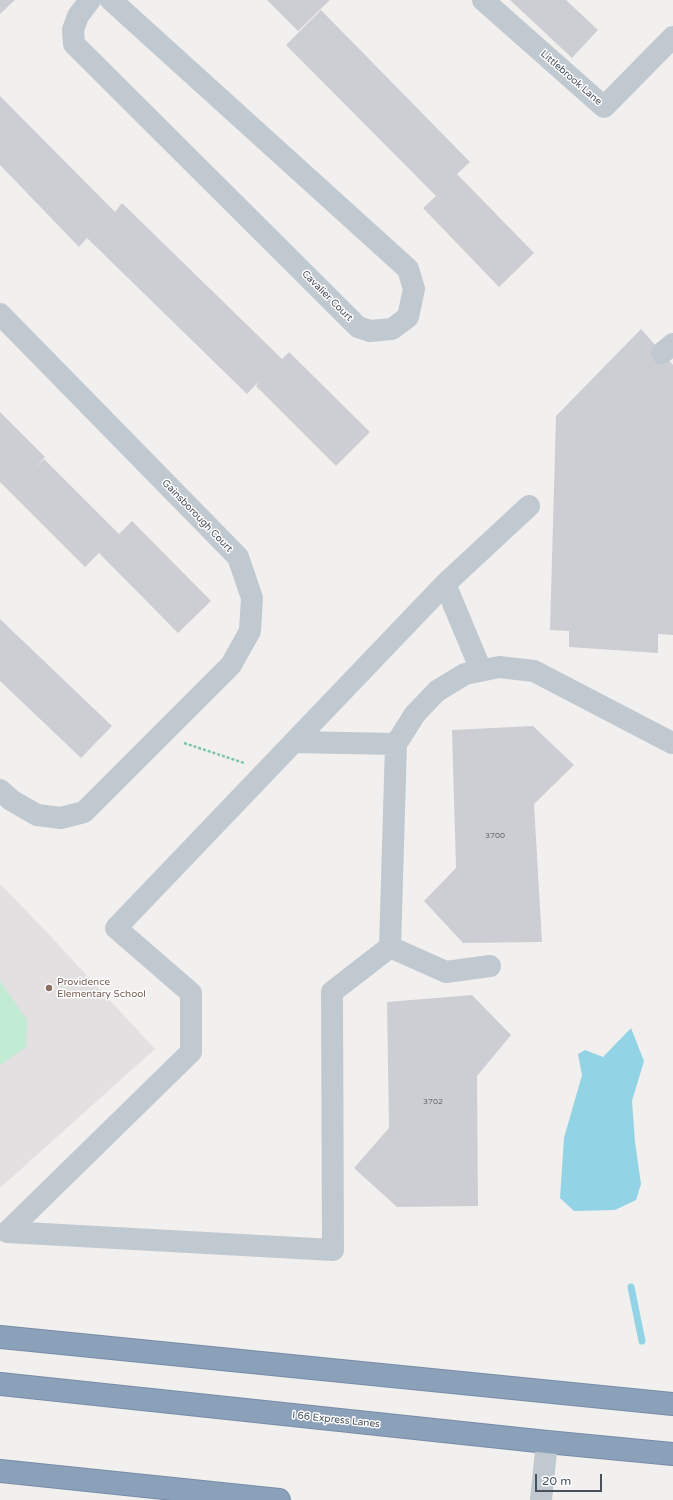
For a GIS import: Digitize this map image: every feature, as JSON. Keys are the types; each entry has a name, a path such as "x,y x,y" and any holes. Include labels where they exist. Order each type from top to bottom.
{"highway":[{"path":"0,1337 673,1404"},
{"name":"I 66 Express Lanes","path":"0,1384 673,1454"},
{"path":"0,1470 279,1500"}],"street":[{"name":"Cavalier Court","path":"90,0 78,16 73,30 74,44 358,327 370,331 392,329 408,317 414,289 408,269 110,0"},
{"name":"Littlebrook Lane","path":"483,0 604,107 673,37"},
{"name":"Gainsborough Court","path":"0,314 238,557 252,598 250,631 231,665 84,812 61,818 37,815 11,800 0,790"},
{"path":"390,947 332,992 333,1250 7,1232 191,1052 192,993 116,928 444,584 529,506"},
{"path":"444,584 481,670"},
{"path":"390,947 396,744 415,714 438,690 465,674 481,670 498,667 534,671 673,743"},
{"path":"294,742 396,744"},
{"path":"390,947 446,972 490,966"},
{"path":"541,1500 547,1442"}],"path":[{"path":"161,736 267,770"}],"shaded area":[{"name":"Providence Elementary School","path":"0,884 155,1049 0,1188"}],"green space":[{"path":"0,981 27,1020 26,1047 0,1065"}],"water":[{"path":"631,1028 644,1061 632,1101 635,1142 641,1184 636,1200 615,1210 574,1211 560,1198 564,1138 582,1075 578,1054 585,1050 603,1057"}],"building":[{"path":"0,0 15,0 0,14"},
{"path":"267,0 330,0 298,31"},
{"path":"510,0 566,0 598,30 572,58"},
{"path":"321,10 470,162 457,174 534,253 499,287 423,208 436,196 286,45"},
{"path":"0,96 115,212 122,203 282,359 289,352 370,432 336,466 256,386 260,380 247,394 87,238 79,247 0,165"},
{"path":"641,329 673,365 673,635 658,634 658,653 569,647 569,631 550,630 556,416"},
{"path":"0,412 45,457 34,469 44,459 119,534 132,521 211,601 178,633 99,553 85,567 0,482"},
{"path":"0,619 112,726 81,758 0,681"},
{"path":"533,726 574,765 534,804 542,942 463,943 424,901 456,868 452,730"},
{"path":"472,995 511,1035 477,1076 478,1206 397,1207 354,1168 389,1128 387,1002"}],"waterway":[{"path":"631,1287 642,1341"}],"place":[{"name":"Providence Elementary School","path":"49,988"}]}
